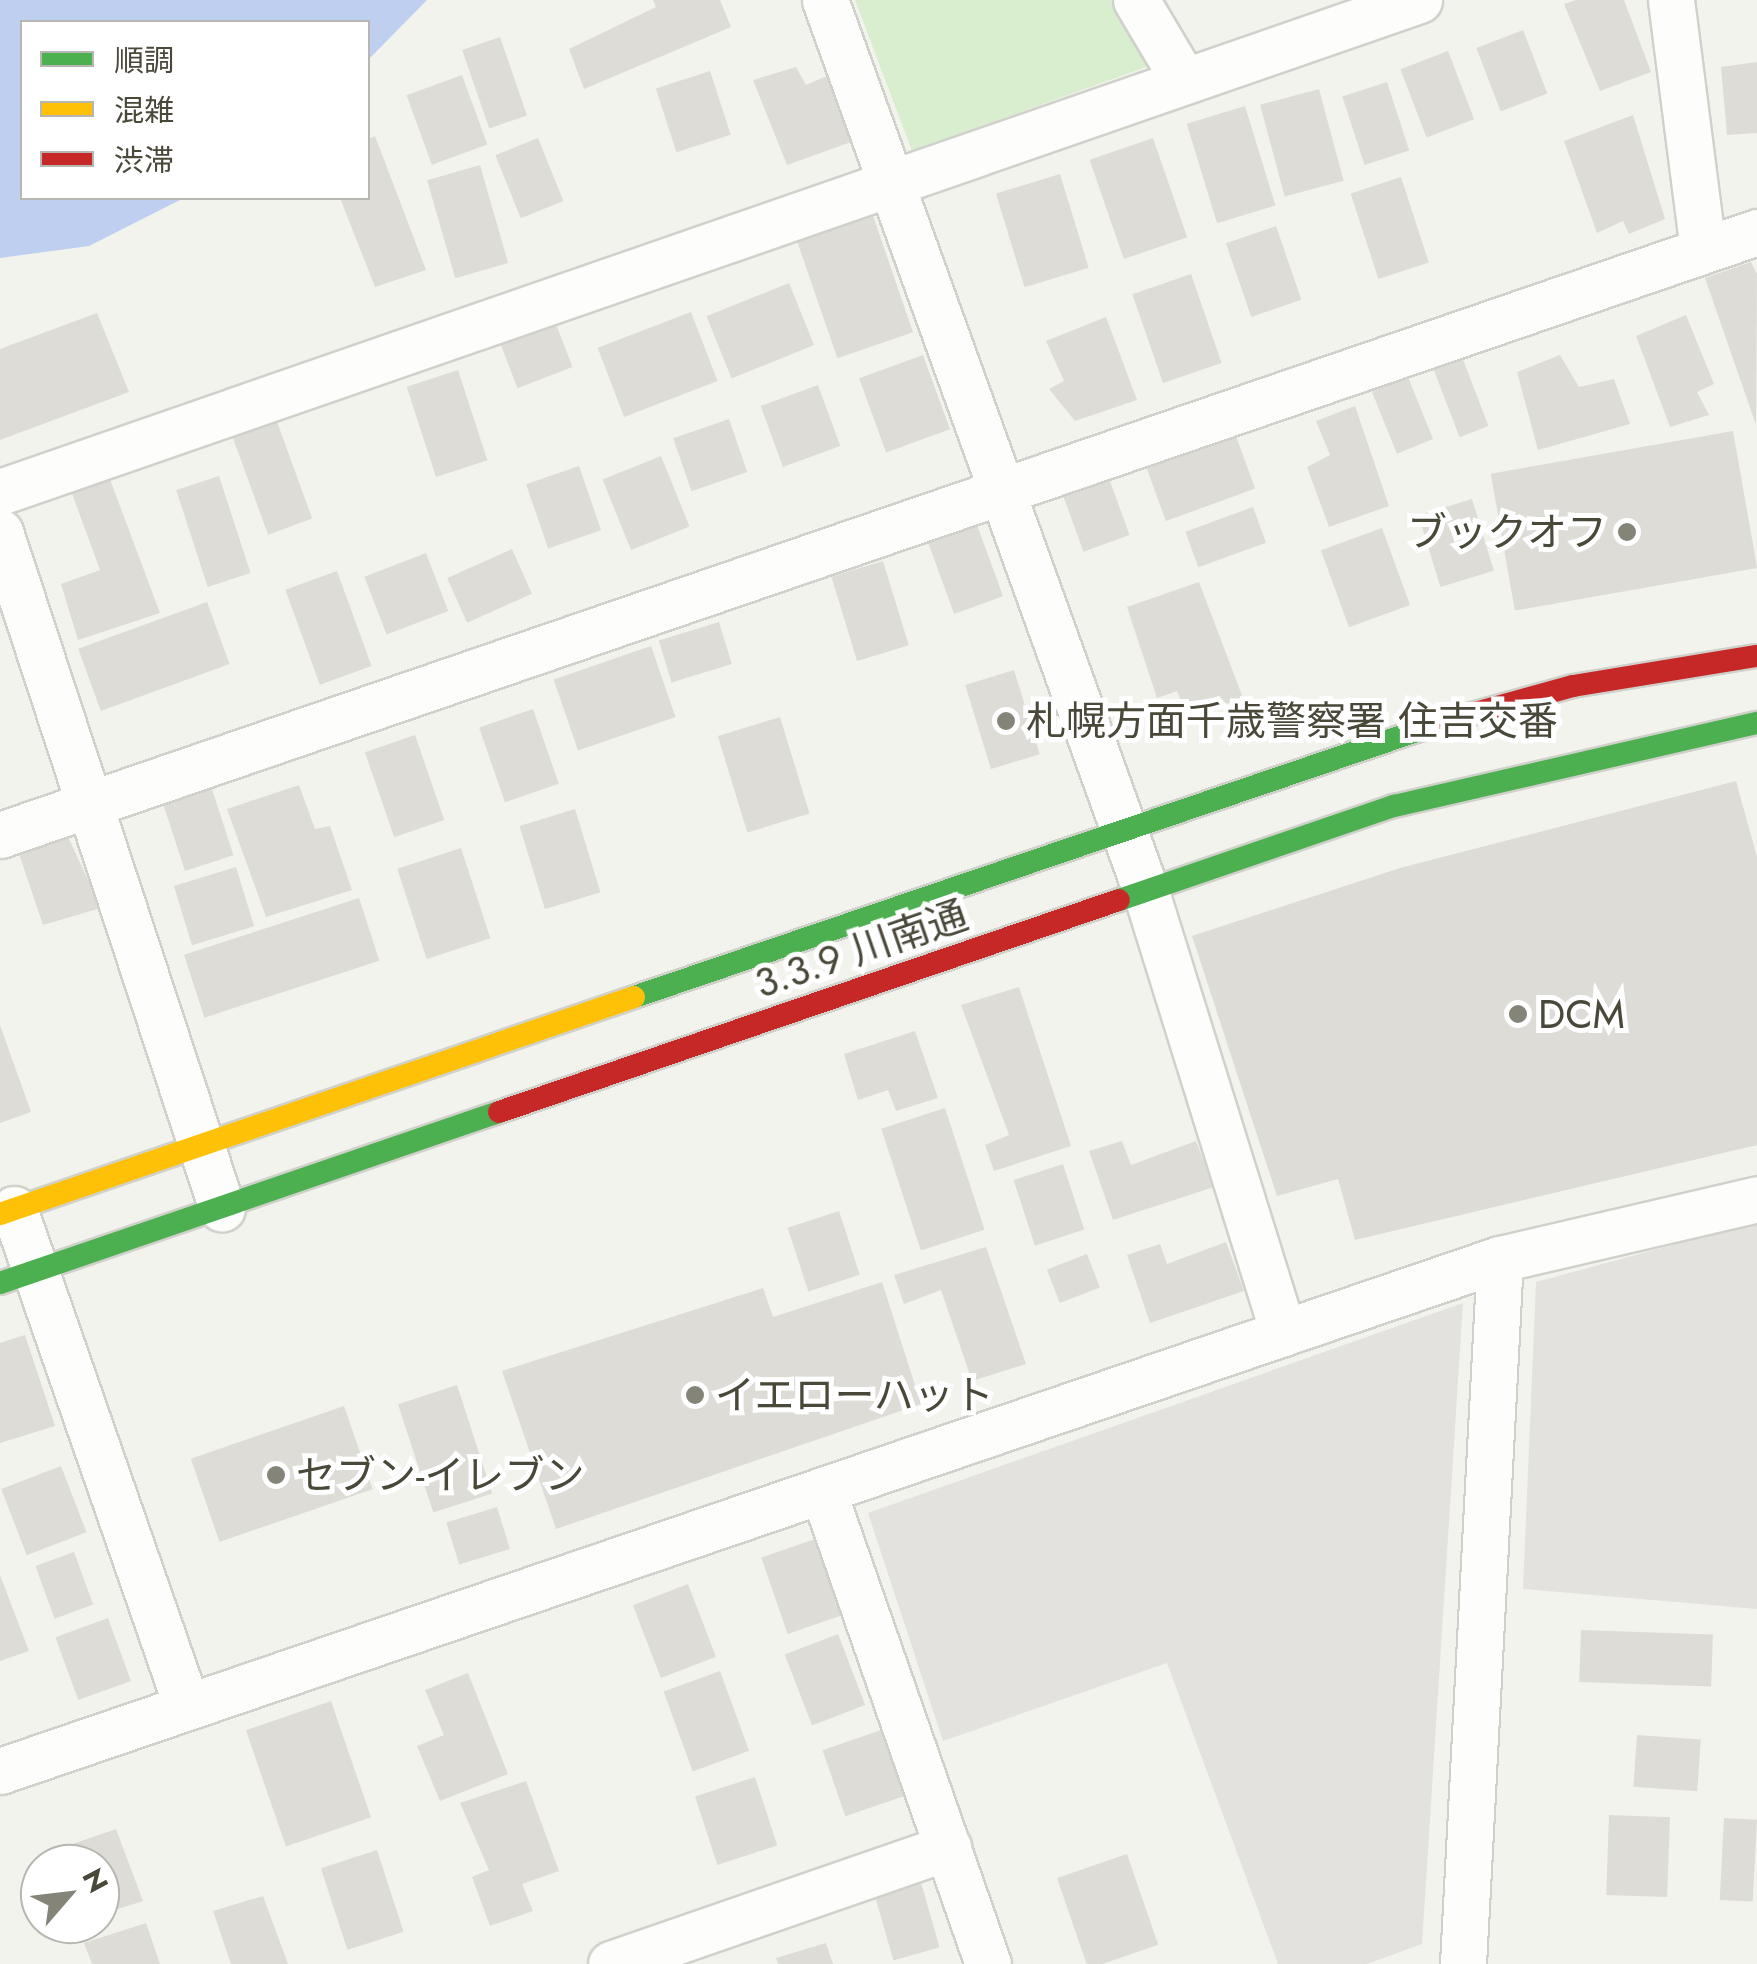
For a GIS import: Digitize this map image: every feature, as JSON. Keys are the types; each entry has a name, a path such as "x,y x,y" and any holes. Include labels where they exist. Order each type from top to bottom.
{"street":[{"path":"825,0 998,492 1145,890 1283,1334"},
{"path":"1136,0 1184,81"},
{"path":"0,492 1419,0"},
{"path":"1671,0 1703,250"},
{"path":"0,834 1757,232"},
{"path":"0,532 94,802 199,1146 222,1209"},
{"name":"3.3.9 川南通","path":"7,1212 1437,723 1572,686 1757,656"},
{"name":"3.3.9 川南通","path":"18,1277 1394,806 1757,723"},
{"path":"0,1771 1500,1259 1757,1199"},
{"path":"7,1212 18,1277 187,1707"},
{"path":"1463,1964 1500,1259"},
{"path":"823,1490 988,1964"},
{"path":"610,1964 948,1848"}],"green space":[{"path":"855,0 1115,0 1152,65 912,151"}],"shaded area":[{"path":"1757,1222 1757,1609 1523,1589 1536,1282"},
{"path":"1463,1303 1422,1944 1367,1964 1278,1964 1167,1663 943,1741 868,1513"}],"water":[{"path":"0,0 427,0 370,58 370,20 20,20 20,200 180,200 89,246 0,258"}],"building":[{"path":"653,0 720,0 731,27 584,89 569,49 656,7"},
{"path":"1576,0 1624,0 1651,72 1600,91 1564,4"},
{"path":"1523,30 1547,93 1501,111 1476,48"},
{"path":"500,37 527,115 489,129 462,50"},
{"path":"1448,51 1474,119 1427,137 1400,69"},
{"path":"1757,62 1757,133 1727,135 1721,67"},
{"path":"796,67 806,85 829,75 854,141 787,165 753,80"},
{"path":"710,71 731,135 676,152 656,89"},
{"path":"462,75 487,145 432,165 407,95"},
{"path":"1387,82 1409,150 1365,165 1342,97"},
{"path":"1319,89 1344,181 1285,197 1260,105"},
{"path":"1245,106 1275,205 1217,223 1187,124"},
{"path":"1633,115 1665,219 1629,234 1623,221 1597,233 1564,141"},
{"path":"375,136 426,270 375,287 341,200 370,200 370,138"},
{"path":"538,138 563,201 521,218 495,155"},
{"path":"1153,138 1187,237 1124,259 1090,160"},
{"path":"480,165 508,263 455,278 427,180"},
{"path":"1060,174 1089,268 1025,287 996,194"},
{"path":"1401,177 1429,263 1378,279 1351,193"},
{"path":"872,213 913,332 837,358 796,239"},
{"path":"1276,226 1301,300 1251,317 1226,243"},
{"path":"1751,262 1757,274 1756,425 1705,278"},
{"path":"1191,274 1222,363 1163,383 1132,294"},
{"path":"789,283 814,345 732,378 706,316"},
{"path":"551,311 573,367 517,388 496,332"},
{"path":"691,312 718,381 624,417 598,348"},
{"path":"97,313 129,392 0,440 0,349"},
{"path":"1686,315 1714,384 1697,392 1709,415 1670,427 1636,336"},
{"path":"1106,317 1137,400 1075,421 1049,389 1064,381 1046,341"},
{"path":"923,355 950,429 886,452 859,378"},
{"path":"1560,355 1579,387 1614,379 1630,424 1538,450 1517,372"},
{"path":"1462,357 1489,426 1460,437 1433,368"},
{"path":"458,370 487,460 436,477 407,387"},
{"path":"1408,377 1433,439 1397,454 1372,392"},
{"path":"818,385 840,446 783,467 761,406"},
{"path":"1355,406 1389,506 1329,527 1307,467 1330,455 1316,421"},
{"path":"276,419 312,519 268,535 232,435"},
{"path":"729,419 747,472 691,491 673,438"},
{"path":"1733,431 1757,568 1515,611 1491,474"},
{"path":"1236,436 1255,489 1166,521 1147,468"},
{"path":"661,456 689,526 631,550 603,480"},
{"path":"579,466 601,530 548,549 526,484"},
{"path":"1107,473 1130,535 1084,552 1061,490"},
{"path":"108,474 160,613 78,640 61,584 100,570 70,488"},
{"path":"219,476 251,573 208,587 176,490"},
{"path":"1472,499 1494,571 1440,587 1418,515"},
{"path":"1253,507 1266,543 1198,567 1185,532"},
{"path":"976,522 1003,596 954,614 927,540"},
{"path":"1382,528 1410,605 1349,627 1321,550"},
{"path":"512,549 532,594 467,623 447,578"},
{"path":"426,553 448,611 387,635 364,577"},
{"path":"883,561 909,645 857,661 831,577"},
{"path":"337,571 372,666 320,685 285,590"},
{"path":"1199,582 1243,698 1187,717 1177,691 1157,698 1127,607"},
{"path":"207,602 230,664 101,711 78,649"},
{"path":"719,622 732,664 672,682 659,640"},
{"path":"651,646 675,717 578,750 554,680"},
{"path":"1014,670 1040,754 991,769 965,685"},
{"path":"533,709 559,784 505,802 479,728"},
{"path":"780,717 810,814 747,833 718,736"},
{"path":"415,735 444,820 394,837 365,752"},
{"path":"1736,781 1757,857 1757,1145 1355,1240 1338,1179 1277,1196 1192,936 1400,868"},
{"path":"210,783 233,855 185,871 161,799"},
{"path":"299,785 315,829 330,826 352,890 266,917 227,809"},
{"path":"575,809 600,892 545,909 520,826"},
{"path":"63,826 101,908 43,925 15,842"},
{"path":"461,848 490,938 427,959 397,869"},
{"path":"236,867 254,926 192,945 174,886"},
{"path":"359,898 379,961 204,1018 184,955"},
{"path":"1019,987 1071,1146 994,1171 985,1145 1009,1135 961,1005"},
{"path":"0,1025 31,1112 0,1123"},
{"path":"915,1031 938,1098 896,1111 888,1090 858,1100 844,1054"},
{"path":"945,1108 985,1230 921,1250 881,1129"},
{"path":"1122,1141 1131,1165 1196,1141 1214,1187 1113,1220 1089,1151"},
{"path":"1063,1164 1084,1230 1035,1246 1014,1180"},
{"path":"839,1211 860,1275 808,1291 788,1228"},
{"path":"1226,1242 1244,1291 1150,1323 1127,1255 1160,1244 1167,1264"},
{"path":"986,1247 1026,1364 972,1381 941,1290 904,1304 894,1275"},
{"path":"1087,1254 1100,1288 1060,1303 1047,1269"},
{"path":"882,1282 921,1404 556,1529 502,1371 763,1288 773,1317"},
{"path":"25,1335 55,1426 0,1443 0,1343"},
{"path":"457,1385 492,1493 433,1513 398,1404"},
{"path":"344,1406 373,1489 219,1542 191,1459"},
{"path":"61,1466 86,1532 27,1555 1,1489"},
{"path":"497,1507 510,1549 459,1565 446,1522"},
{"path":"818,1538 844,1615 788,1634 761,1558"},
{"path":"74,1552 93,1605 55,1619 35,1566"},
{"path":"0,1575 29,1651 0,1661"},
{"path":"688,1584 716,1657 661,1678 633,1605"},
{"path":"108,1618 131,1681 78,1700 55,1637"},
{"path":"1581,1630 1713,1635 1711,1687 1579,1682"},
{"path":"838,1634 865,1705 812,1725 785,1654"},
{"path":"720,1671 749,1751 693,1771 664,1692"},
{"path":"468,1673 508,1774 440,1801 417,1746 444,1735 425,1690"},
{"path":"331,1701 371,1817 286,1847 246,1730"},
{"path":"884,1729 907,1795 845,1816 823,1750"},
{"path":"1637,1735 1701,1739 1697,1791 1633,1787"},
{"path":"755,1777 777,1845 717,1865 695,1796"},
{"path":"526,1781 559,1871 522,1884 533,1911 490,1926 472,1877 489,1870 460,1803"},
{"path":"1609,1815 1670,1817 1667,1897 1606,1895"},
{"path":"1724,1818 1757,1820 1753,1902 1720,1900"},
{"path":"116,1829 143,1901 120,1908 120,1844 72,1844"},
{"path":"377,1850 404,1932 347,1950 321,1868"},
{"path":"1127,1854 1158,1945 1102,1964 1087,1964 1057,1878"},
{"path":"920,1879 940,1947 893,1960 874,1892"},
{"path":"263,1896 288,1964 231,1964 213,1911"},
{"path":"146,1923 160,1964 92,1964 84,1944 120,1944 120,1931"},
{"path":"826,1943 833,1964 778,1964 776,1958"}],"traffic: fast":[{"path":"634,997 1446,721"},
{"path":"1119,900 1394,806 1757,723"},
{"path":"0,1283 499,1112"}],"traffic: slow":[{"path":"0,1214 634,997"}],"traffic: jam":[{"path":"1446,721 1573,686 1757,656"},
{"path":"499,1112 1119,900"}],"place":[{"name":"ブックオフ","path":"1627,532"},
{"name":"札幌方面千歳警察署 住吉交番","path":"1006,721"},
{"name":"DCM","path":"1518,1014"},
{"name":"イエローハット","path":"695,1395"},
{"name":"セブン-イレブン","path":"276,1475"}]}
